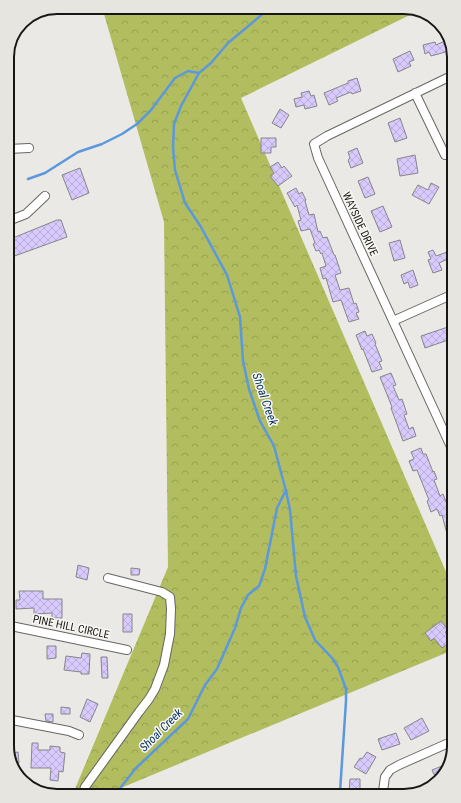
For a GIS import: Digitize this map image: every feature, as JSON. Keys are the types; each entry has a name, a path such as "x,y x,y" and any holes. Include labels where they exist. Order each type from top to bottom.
{"street":[{"name":"WAYSIDE DRIVE","path":"447,78 327,136 314,144 318,158 447,434"},
{"path":"415,94 446,155"},
{"path":"14,149 29,148"},
{"path":"14,219 26,214 45,196"},
{"path":"393,321 447,297"},
{"path":"84,789 155,689 164,665 170,634 170,597 162,592 108,578"},
{"name":"PINE HILL CIRCLE","path":"14,627 127,650"},
{"path":"14,720 69,731 79,735"},
{"path":"383,789 385,777 390,770 447,745"}],"green space":[{"path":"104,14 410,15 241,98 447,574 447,652 118,789 75,789 168,567 164,222"}],"building":[{"path":"444,41 447,52 431,56 429,52 425,54 423,45 435,42 436,45"},
{"path":"410,51 414,60 409,62 411,66 398,72 393,59"},
{"path":"357,78 361,91 352,94 351,92 336,98 338,101 329,105 324,93"},
{"path":"309,91 311,96 314,95 317,106 305,109 304,105 296,107 294,99 302,97 301,93"},
{"path":"280,109 289,115 281,128 272,123"},
{"path":"400,118 407,138 395,142 388,123"},
{"path":"261,138 276,138 276,147 271,147 271,153 261,153"},
{"path":"357,148 363,163 351,168 348,160 350,158 348,152"},
{"path":"415,155 418,173 400,176 397,159"},
{"path":"278,162 282,168 284,166 292,176 278,186 270,176 274,173 270,167"},
{"path":"80,168 89,193 72,200 62,175"},
{"path":"368,177 375,194 365,198 358,181"},
{"path":"431,183 439,187 429,204 412,195 418,185 428,190"},
{"path":"296,188 299,194 302,192 306,200 309,215 314,214 318,232 320,231 323,238 327,237 341,273 335,275 340,290 349,288 354,304 356,303 359,312 356,313 359,319 349,322 341,300 333,302 326,278 323,279 320,268 326,266 322,253 321,254 319,250 316,251 310,229 301,231 298,221 301,220 297,205 295,207 287,193"},
{"path":"383,206 392,227 380,232 371,211"},
{"path":"57,220 61,220 67,237 14,256 14,238"},
{"path":"400,240 405,258 394,261 389,243"},
{"path":"433,250 436,256 447,252 447,259 439,263 442,270 433,273 428,260 431,259 428,252"},
{"path":"413,270 418,285 410,288 408,282 404,284 401,275"},
{"path":"447,327 447,340 425,348 421,336"},
{"path":"365,331 367,336 372,334 382,361 379,362 382,369 372,372 363,349 362,350 356,335"},
{"path":"391,373 396,385 393,386 399,400 402,399 407,414 404,415 409,429 413,427 416,436 403,441 380,377"},
{"path":"421,448 423,454 426,454 433,472 434,471 437,479 434,480 440,496 443,494 447,504 447,534 442,515 440,516 437,509 431,512 427,501 429,500 417,470 413,471 409,461 414,459 411,452"},
{"path":"78,565 89,568 87,580 76,577"},
{"path":"131,568 140,569 139,575 131,575"},
{"path":"19,591 43,591 43,599 62,599 62,618 52,618 52,613 34,614 34,608 16,609 16,600 20,600"},
{"path":"123,614 132,614 132,632 123,632"},
{"path":"441,621 447,629 445,632 447,634 447,644 442,648 434,638 431,641 425,633"},
{"path":"47,646 56,646 56,658 47,659"},
{"path":"82,653 90,654 89,674 81,674 81,672 64,670 66,656 81,658"},
{"path":"101,657 107,657 108,678 102,678"},
{"path":"87,699 98,704 90,722 80,717"},
{"path":"61,707 70,708 70,714 61,714"},
{"path":"45,714 53,714 53,722 46,721"},
{"path":"422,718 429,731 411,740 404,728"},
{"path":"396,733 400,744 382,750 378,739"},
{"path":"32,743 38,743 38,750 50,750 50,746 60,747 60,752 65,753 63,772 59,771 58,781 50,780 51,768 31,768"},
{"path":"18,752 19,763 17,763 14,753"},
{"path":"367,752 376,757 366,774 354,767 360,758 362,759"},
{"path":"442,766 434,776 432,770"},
{"path":"350,779 360,779 360,789 349,789"}],"waterway":[{"name":"Shoal Creek","path":"263,14 228,43 211,63 199,73 181,106 174,124 173,147 175,170 185,203 201,227 227,275 240,317 243,361 249,389 260,421 274,446 286,491 290,510 296,576 305,617 315,640 332,658 338,667 346,689 340,789"},
{"path":"28,179 45,173 78,152 102,144 122,134 137,124 151,110 175,78 188,71 199,73"},
{"name":"Shoal Creek","path":"120,789 136,768 188,719 205,685 217,669 235,628 241,608 248,595 259,586 265,569 277,508 285,492"}]}
